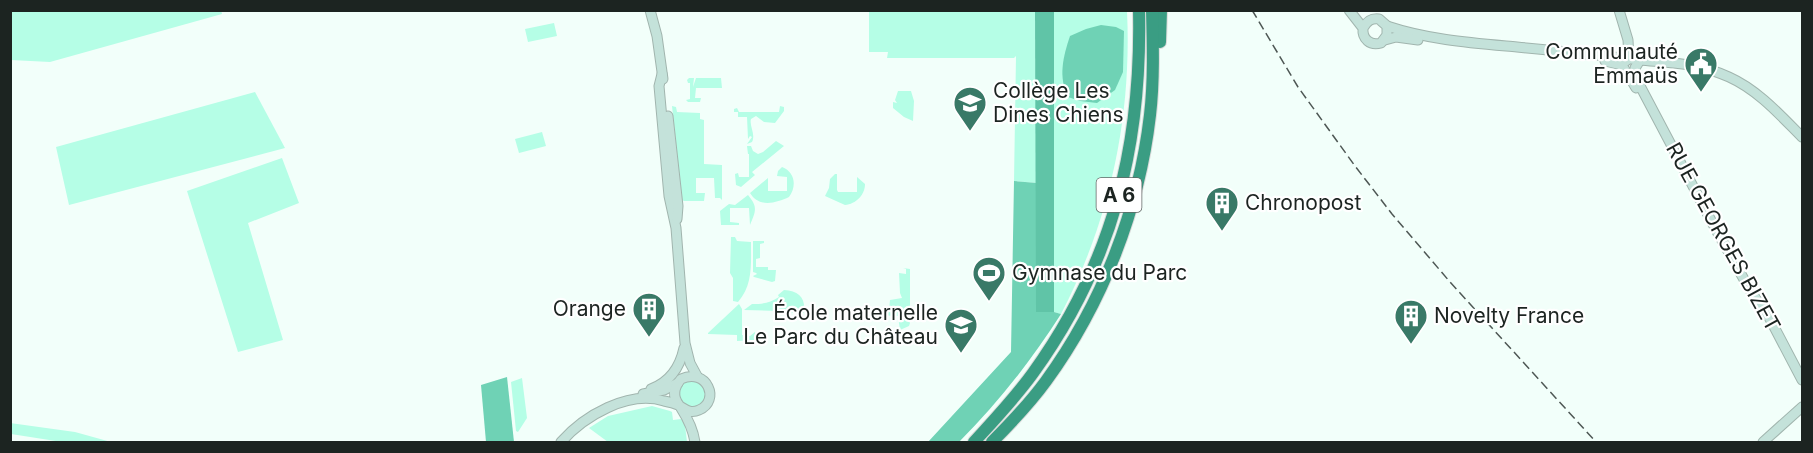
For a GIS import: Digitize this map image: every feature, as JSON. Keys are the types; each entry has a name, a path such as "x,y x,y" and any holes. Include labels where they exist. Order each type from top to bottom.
{"highway":[{"name":"A 6","path":"973,441 1020,391 1055,341 1085,286 1105,238 1122,186 1134,123 1139,72 1139,10"},
{"name":"A 6","path":"992,442 1024,409 1051,374 1074,338 1098,293 1118,247 1130,212 1143,160 1150,114 1153,77 1152,10"},
{"path":"1153,77 1158,70 1161,10"},
{"path":"1000,442 1023,417 1024,409"}],"main road":[{"path":"650,10 657,36 662,74 659,86 669,196 676,228 685,345 685,368 675,388 674,396 694,438"},
{"path":"1348,10 1363,28"},
{"path":"1353,10 1371,19 1379,19 1387,26 1407,32 1455,41 1625,61"},
{"path":"1619,10 1628,40 1625,61"},
{"path":"1371,19 1363,28 1363,34 1370,43 1376,44 1396,37 1455,46 1616,62 1640,60 1696,65 1729,77 1748,88 1767,102 1803,137"},
{"path":"1385,40 1387,26"},
{"name":"RUE GEORGES BIZET","path":"1640,60 1635,68 1635,75 1660,126"},
{"name":"RUE GEORGES BIZET","path":"1625,61 1715,228 1750,290 1770,319 1803,380"},
{"path":"561,442 583,422 612,406 645,399 658,399 690,411 699,410 708,403 710,393 707,383 698,376 690,363 685,345"},
{"path":"634,395 666,381 679,365 685,345"},
{"path":"555,442 581,416 619,399 664,390 691,376 698,376"},
{"path":"1763,442 1803,407"},
{"path":"694,438 699,410"}],"shaded area":[{"path":"221,10 222,14 50,62 11,60 11,11"},
{"path":"869,11 1035,11 1037,183 1014,181 1016,56 1014,58 887,58 888,52 869,52"},
{"path":"1035,11 1054,11 1054,312 1036,312"},
{"path":"1054,11 1127,11 1128,51 1121,129 1105,205 1093,242 1061,314 1054,312"},
{"path":"554,23 557,36 528,42 525,29"},
{"path":"1101,25 1116,27 1124,31 1123,72 1115,90 1097,103 1068,97 1062,74 1070,36"},
{"path":"694,78 693,87 696,78 721,78 722,88 696,88 695,98 701,98 700,102 688,102 686,100 690,99 690,83 687,80"},
{"path":"898,91 911,91 914,101 913,121 893,108 893,102 897,103 895,100"},
{"path":"255,92 285,148 69,205 56,147"},
{"path":"672,106 676,107 677,112 700,113 700,119 704,120 704,164 722,165 722,200 715,198 714,178 696,178 696,193 705,193 704,201 682,200"},
{"path":"780,106 784,107 784,111 775,123 764,122 756,116 751,119 753,139 747,144 752,137 748,139 747,117 738,117 738,112 734,112 734,109 737,108 739,112 779,112"},
{"path":"542,132 546,146 519,153 515,139"},
{"path":"776,141 784,146 752,172 755,175 741,187 736,185 735,174 738,173 739,177 749,177 747,146 751,146 758,154"},
{"path":"282,158 299,203 248,223 283,340 238,352 187,191"},
{"path":"782,167 790,172 794,184 789,197 768,203 754,198 750,193 768,178 768,191 787,191 787,177 777,176"},
{"path":"837,174 838,192 857,192 857,177 865,184 863,192 853,203 845,205 825,196 830,179"},
{"path":"1014,181 1037,183 1036,312 1061,314 1013,381 959,442 928,442 1011,352"},
{"path":"748,195 755,209 750,225 749,208 730,208 730,222 739,223 739,225 721,225 720,211 729,204 735,205"},
{"path":"731,237 735,237 737,241 751,242 749,281 738,302 733,301 733,278 730,273"},
{"path":"753,241 764,241 760,244 760,258 756,259 756,267 776,270 775,281 753,276 757,274 753,272"},
{"path":"903,268 910,269 909,326 900,330 898,316 876,315 875,319 867,319 871,313 879,314 884,310 889,310 890,300 902,298 899,273 906,274 906,269"},
{"path":"784,290 794,292 803,299 804,313 744,310 752,304 773,301"},
{"path":"739,304 742,309 742,335 750,336 755,332 756,340 737,341 737,335 708,334 708,333"},
{"path":"507,377 514,442 486,442 481,385"},
{"path":"522,378 527,418 518,432 516,431 511,382"},
{"path":"692,379 702,383 706,393 702,403 692,407 682,403 678,393 682,383"},
{"path":"652,406 672,412 673,420 681,419 685,425 687,442 608,442 589,428 608,416"},
{"path":"10,423 75,432 111,442 62,442 11,434"}],"railway":[{"path":"1252,10 1298,87 1392,214 1450,282 1596,442"}],"place":[{"name":"Communauté Emmaüs","path":"1701,93"},
{"name":"Collège Les Dines Chiens","path":"970,132"},
{"name":"Chronopost","path":"1222,232"},
{"name":"Gymnase du Parc","path":"989,302"},
{"name":"Orange","path":"649,338"},
{"name":"Novelty France","path":"1411,345"},
{"name":"École maternelle Le Parc du Château","path":"961,354"}]}
